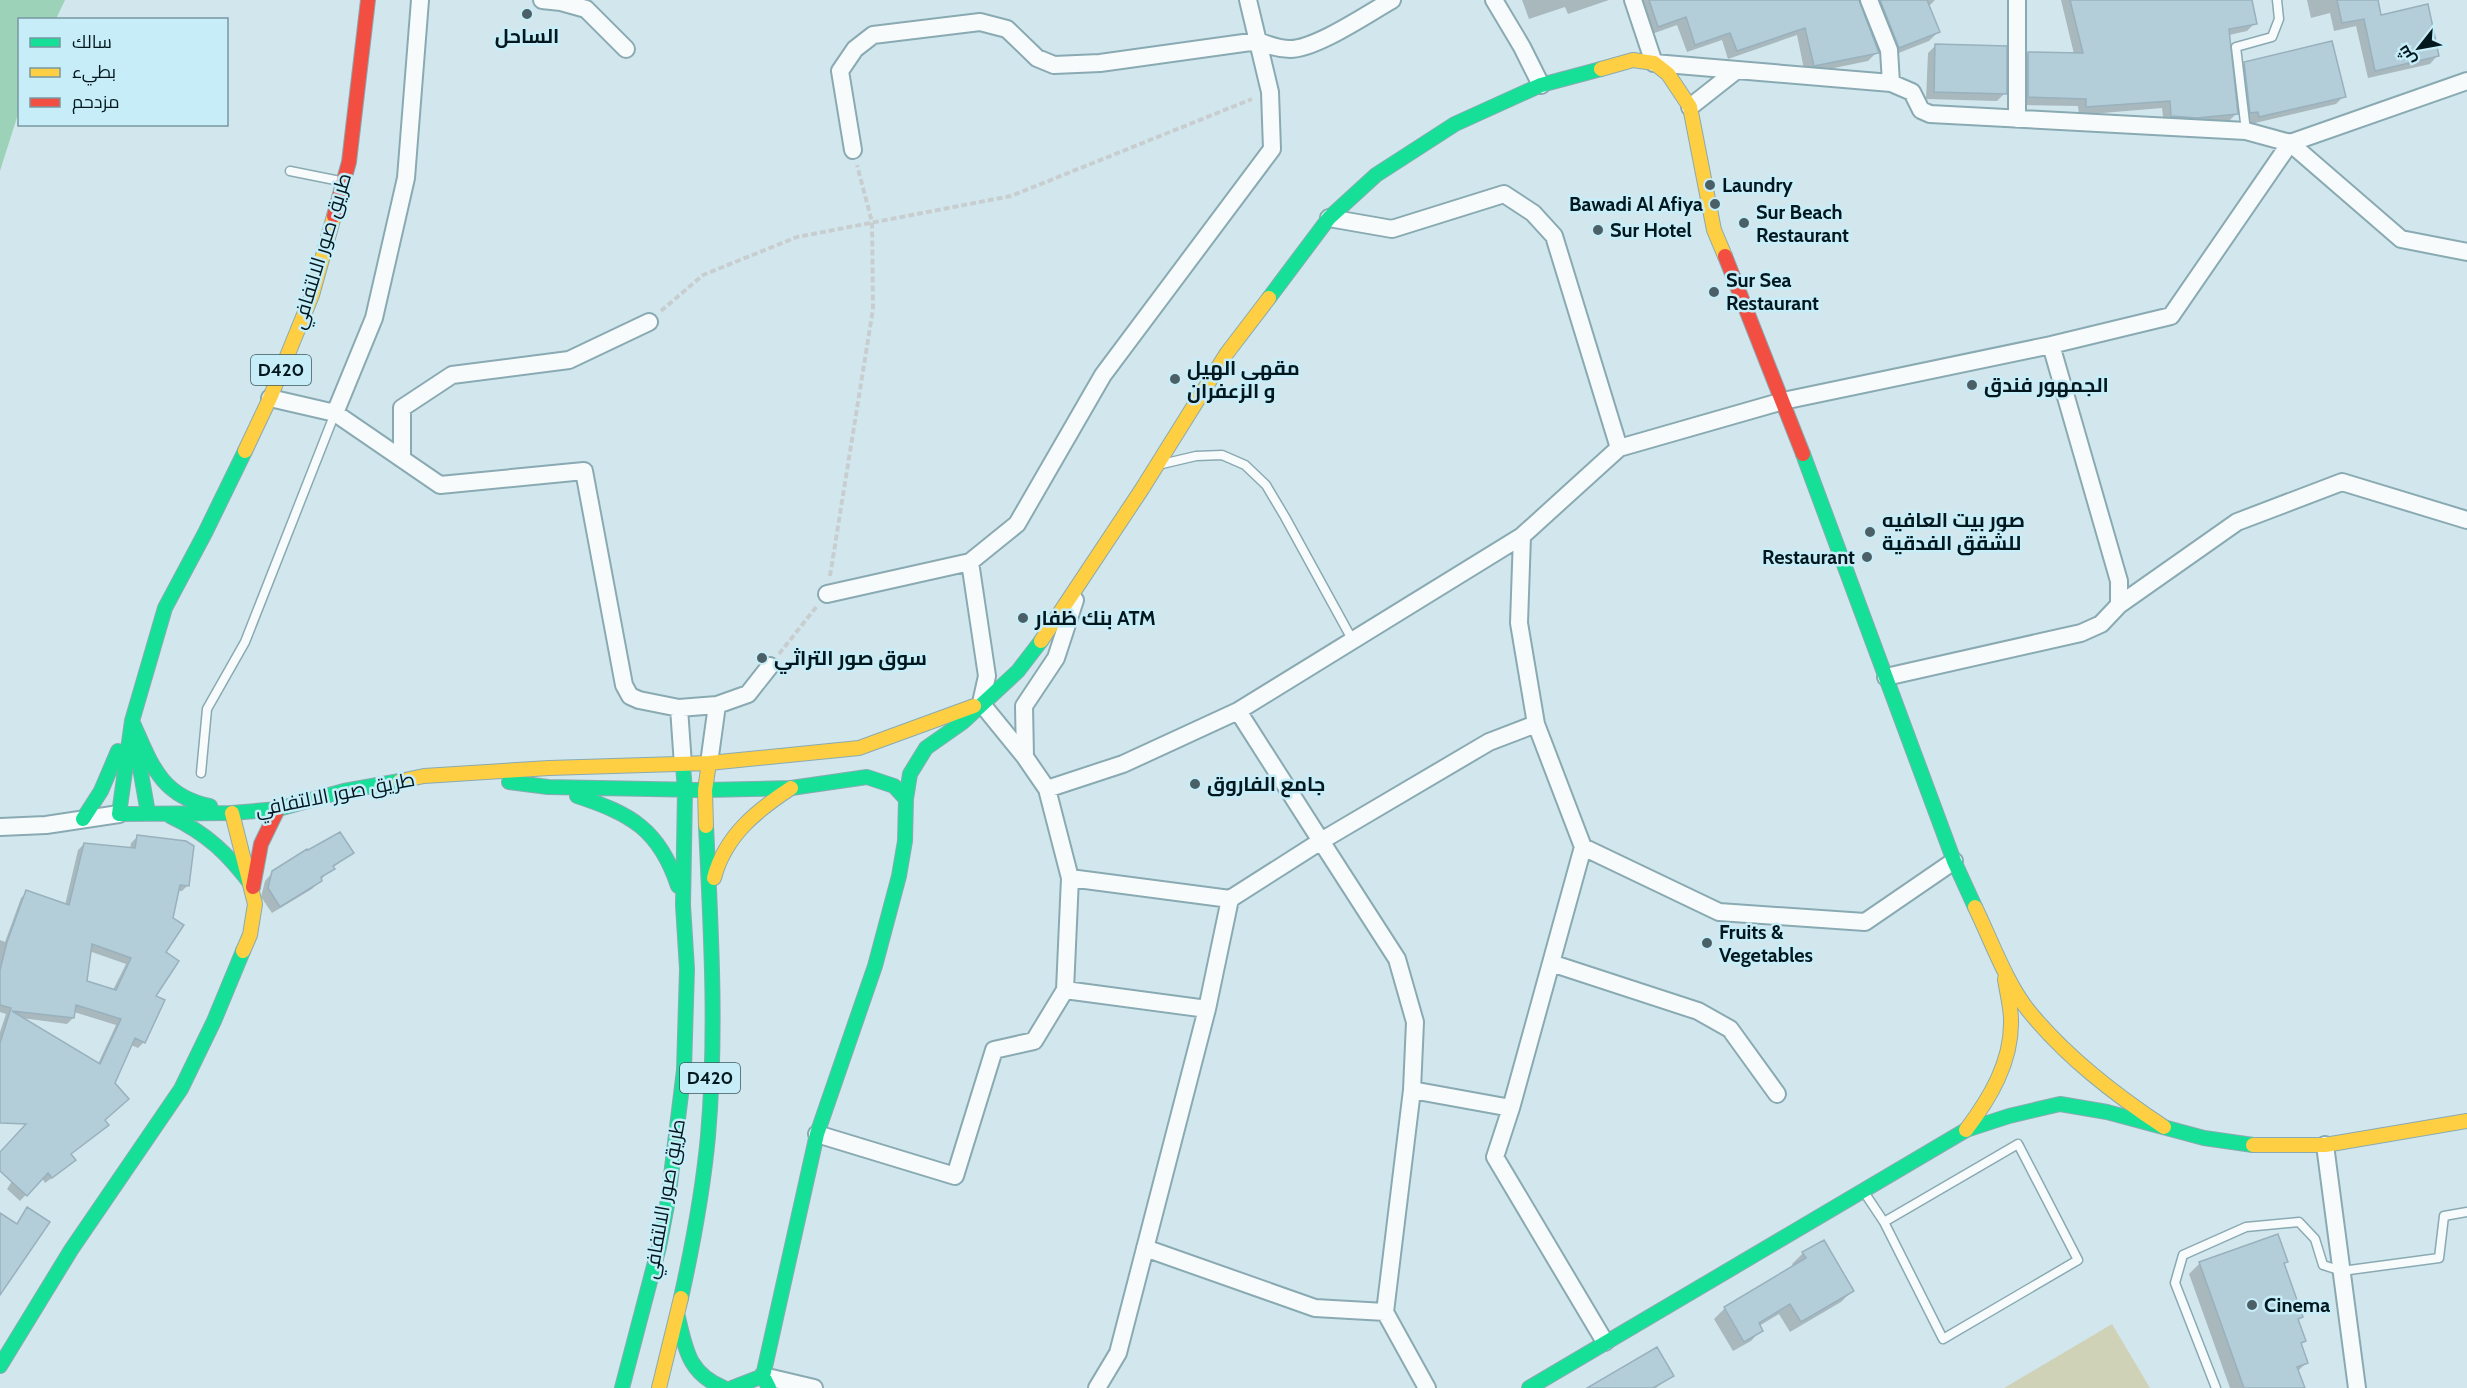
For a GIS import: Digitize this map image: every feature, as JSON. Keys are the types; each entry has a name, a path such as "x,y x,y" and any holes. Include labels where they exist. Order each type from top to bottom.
{"street":[{"name":"طريق صور الالتفافي","path":"368,0 349,162 312,295 270,398 205,533 165,608 132,721 119,814 232,813 278,808 356,789 424,776 549,768 710,763 705,790 711,1006 710,1100 702,1184 678,1317 659,1388"},
{"path":"335,413 374,318 406,178 420,0"},
{"path":"542,0 586,9 626,49"},
{"path":"827,594 970,562 1017,524 1102,375 1272,149 1270,92 1248,0"},
{"path":"853,150 840,71 855,49 873,35 980,22 1007,29 1037,58 1054,65 1100,63 1258,41 1275,47 1291,49 1317,41 1392,0"},
{"path":"1494,0 1522,47 1541,86"},
{"path":"1633,0 1654,63 1668,74 1690,107 1714,230 1783,401 1954,861 2004,969 2027,1009 2080,1065 2127,1103 2164,1127"},
{"path":"1869,0 1889,50 1891,83"},
{"path":"2017,0 2017,119"},
{"path":"766,1382 817,1134 875,966 899,876 905,841 906,799 910,774 920,754 963,722 1018,671 1157,465 1227,353 1329,218 1376,176 1455,124 1541,86 1634,60 1891,83 1912,92 1921,110 1930,114 2246,131 2290,143 2401,239 2467,252"},
{"path":"1690,107 1737,70"},
{"path":"1047,789 1123,764 1238,711 1522,536 1619,448 1783,401 2051,345 2171,316 2290,143 2467,81"},
{"path":"1329,218 1392,228 1504,194 1533,213 1554,236 1619,448"},
{"path":"402,458 402,408 452,375 569,360 649,322"},
{"path":"2051,345 2120,581 2119,605"},
{"path":"270,398 335,413 440,485 584,471 624,685 630,696 680,708 717,705 748,694 770,666"},
{"path":"1886,677 2081,633 2101,624 2119,605 2237,522 2342,482 2467,520"},
{"path":"1522,536 1519,623 1536,724 1583,848 1511,1108 1495,1157 1605,1342"},
{"path":"970,562 987,676 981,703"},
{"path":"1025,757 1024,706 1056,658 1082,579"},
{"path":"817,1134 956,1176 994,1050 1034,1041 1065,990 1070,878 1047,789 1025,757 981,703"},
{"path":"717,705 710,763 859,748 981,703"},
{"path":"680,708 683,765"},
{"path":"1238,711 1397,959 1415,1022 1412,1090 1385,1312 1427,1388"},
{"name":"طريق صور الالتفافي","path":"132,721 148,813"},
{"path":"0,1366 71,1251 181,1089 214,1021 250,935 255,904 253,887 232,813 185,800 167,788 132,721"},
{"path":"84,819 101,791 132,721"},
{"path":"1070,878 1230,899 1321,841 1489,742 1536,724"},
{"name":"طريق صور الالتفافي","path":"622,1388 659,1247 679,1120 684,1070 687,969 683,905 685,790 683,765"},
{"name":"طريق صور الالتفافي","path":"449,775 548,787 705,790"},
{"path":"705,790 790,789 867,777 894,786 906,799"},
{"path":"548,787 616,809 644,828 667,854 683,905"},
{"path":"709,905 716,865 727,845 761,808 790,789"},
{"path":"253,887 261,844 278,808"},
{"path":"164,813 198,828 224,849 253,887"},
{"path":"0,826 46,825 119,814"},
{"path":"1583,848 1719,912 1865,922 1954,861"},
{"path":"1097,1388 1118,1353 1207,1009 1230,899"},
{"path":"1551,963 1698,1011 1730,1029 1777,1094"},
{"path":"1966,1130 1987,1103 2003,1068 2011,1022 2004,969"},
{"path":"1065,990 1207,1009"},
{"path":"1412,1090 1511,1108"},
{"path":"1529,1388 1966,1130 2060,1104 2107,1112 2205,1138 2264,1146 2325,1144 2467,1121"},
{"path":"2325,1144 2357,1388"},
{"path":"1145,1248 1315,1308 1385,1312"},
{"path":"678,1317 688,1358 700,1377 713,1385 724,1388"},
{"path":"732,1388 766,1382 814,1388"}],"lane":[{"path":"2246,131 2236,47 2272,37 2279,19 2277,0"},
{"path":"290,171 344,181"},
{"path":"201,773 207,709 245,642 335,413"},
{"path":"1157,465 1196,456 1222,455 1245,465 1266,485 1353,641"},
{"path":"1863,1190 1884,1222 1943,1339 2078,1260 2018,1144 1884,1222"},
{"path":"2216,1388 2175,1283 2183,1255 2246,1227 2299,1222 2315,1239 2323,1265 2342,1271 2439,1258 2444,1216 2467,1212"}],"path":[{"path":"649,322 703,275 797,237 1011,196 1270,92"},
{"path":"770,666 827,594 873,309 872,222 853,150"}],"shaded area":[{"path":"0,0 65,0 56,18 18,18 18,114 0,171"},
{"path":"2112,1324 2150,1388 2004,1388"}],"building":[{"path":"1649,0 1859,0 1879,53 1814,66 1805,28 1737,51 1730,33 1695,45 1686,17 1658,27"},
{"path":"1880,0 1927,0 1940,32 1899,48"},
{"path":"2070,0 2252,0 2257,24 2229,29 2238,114 2197,118 2171,116 2170,101 2086,107 2086,99 2028,97 2028,52 2083,53"},
{"path":"2337,0 2378,0 2381,15 2428,4 2439,56 2375,71 2364,19 2342,23"},
{"path":"2332,41 2346,97 2259,117 2258,112 2250,113 2244,62"},
{"path":"1935,44 2007,46 2007,94 1934,92"},
{"path":"340,832 354,853 333,866 335,869 321,877 322,881 280,907 268,888 272,871"},
{"path":"137,835 186,841 194,846 189,886 180,885 173,918 184,925 166,952 179,961 156,996 165,1000 145,1043 135,1038 115,1083 129,1099 105,1120 109,1125 71,1154 76,1160 52,1178 48,1173 27,1196 0,1171 0,1152 26,1124 0,1123 0,1043 11,1008 0,1005 0,970 7,942 26,890 69,905 84,843 135,848","holes":["92,944 131,958 116,990 87,981","76,1005 121,1019 100,1064 12,1011 74,1018"]},
{"path":"27,1207 50,1222 0,1295 0,1213 17,1224"},
{"path":"2278,1234 2288,1262 2284,1263 2303,1317 2298,1319 2306,1341 2301,1343 2308,1363 2297,1367 2305,1388 2244,1388 2199,1262"},
{"path":"1824,1240 1854,1291 1801,1322 1790,1304 1759,1323 1763,1331 1744,1342 1724,1307 1806,1258 1802,1252"},
{"path":"1657,1347 1674,1376 1653,1388 1587,1388"}],"traffic: fast":[{"path":"1269,298 1329,218 1376,175 1455,124 1541,85 1601,69"},
{"path":"245,451 165,608 132,721 119,814 232,813 278,809 344,791 400,781"},
{"path":"1803,454 1954,861 1975,907"},
{"path":"769,1388 763,1376 817,1134 875,966 899,876 905,841 906,799 910,774 926,748 963,722 1018,671 1041,641"},
{"path":"132,721 152,764 168,786 193,801 210,806"},
{"path":"83,819 101,791 118,751"},
{"path":"137,751 148,813"},
{"path":"622,1388 659,1247 668,1200 684,1070 687,969 683,905 685,791 683,765"},
{"path":"705,790 791,788 867,777 894,786 906,799"},
{"path":"509,782 548,787 700,790"},
{"path":"577,796 628,817 641,826 662,850 678,886"},
{"path":"170,816 195,830 216,846 253,887"},
{"path":"681,1298 700,1197 711,1097 712,981 706,826"},
{"path":"0,1366 71,1250 181,1089 214,1021 243,951"},
{"path":"1529,1388 1966,1130 2009,1116 2060,1104 2107,1112 2204,1138 2253,1145"},
{"path":"678,1317 687,1351 696,1368 703,1376 724,1388"},
{"path":"732,1388 763,1376"}],"traffic: slow":[{"path":"1601,69 1633,60 1654,63 1668,74 1690,107 1714,230 1725,256"},
{"path":"245,451 270,398 312,295 334,216"},
{"path":"1041,641 1142,489 1227,353 1269,298"},
{"path":"709,763 859,748 974,706"},
{"path":"400,781 424,776 549,768 709,763 705,790 706,826"},
{"path":"714,878 719,863 734,837 754,816 791,788"},
{"path":"232,813 255,904 250,935 243,951"},
{"path":"1975,907 1999,960 2028,1010 2058,1043 2092,1074 2164,1127"},
{"path":"1966,1130 1998,1079 2008,1050 2011,1015 2005,979"},
{"path":"2253,1145 2325,1145 2467,1121"},
{"path":"659,1388 681,1298"}],"traffic: jam":[{"path":"334,216 349,162 368,0"},
{"path":"1725,256 1803,454"},
{"path":"253,887 261,844 278,809"}],"place":[{"name":"الساحل","path":"527,14"},
{"name":"Laundry","path":"1710,185"},
{"name":"Bawadi Al Afiya","path":"1715,204"},
{"name":"Sur Beach Restaurant","path":"1744,223"},
{"name":"Sur Hotel","path":"1598,230"},
{"name":"Sur Sea Restaurant","path":"1714,292"},
{"name":"مقهى الهيل و الزعفران","path":"1175,379"},
{"name":"الجمهور فندق","path":"1972,385"},
{"name":"صور بيت العافيه للشقق الفدقية","path":"1870,532"},
{"name":"Restaurant","path":"1867,557"},
{"name":"بنك ظفار ATM","path":"1023,618"},
{"name":"سوق صور التراثي","path":"762,658"},
{"name":"جامع الفاروق","path":"1195,784"},
{"name":"Fruits & Vegetables","path":"1707,943"},
{"name":"Cinema","path":"2252,1305"}]}
